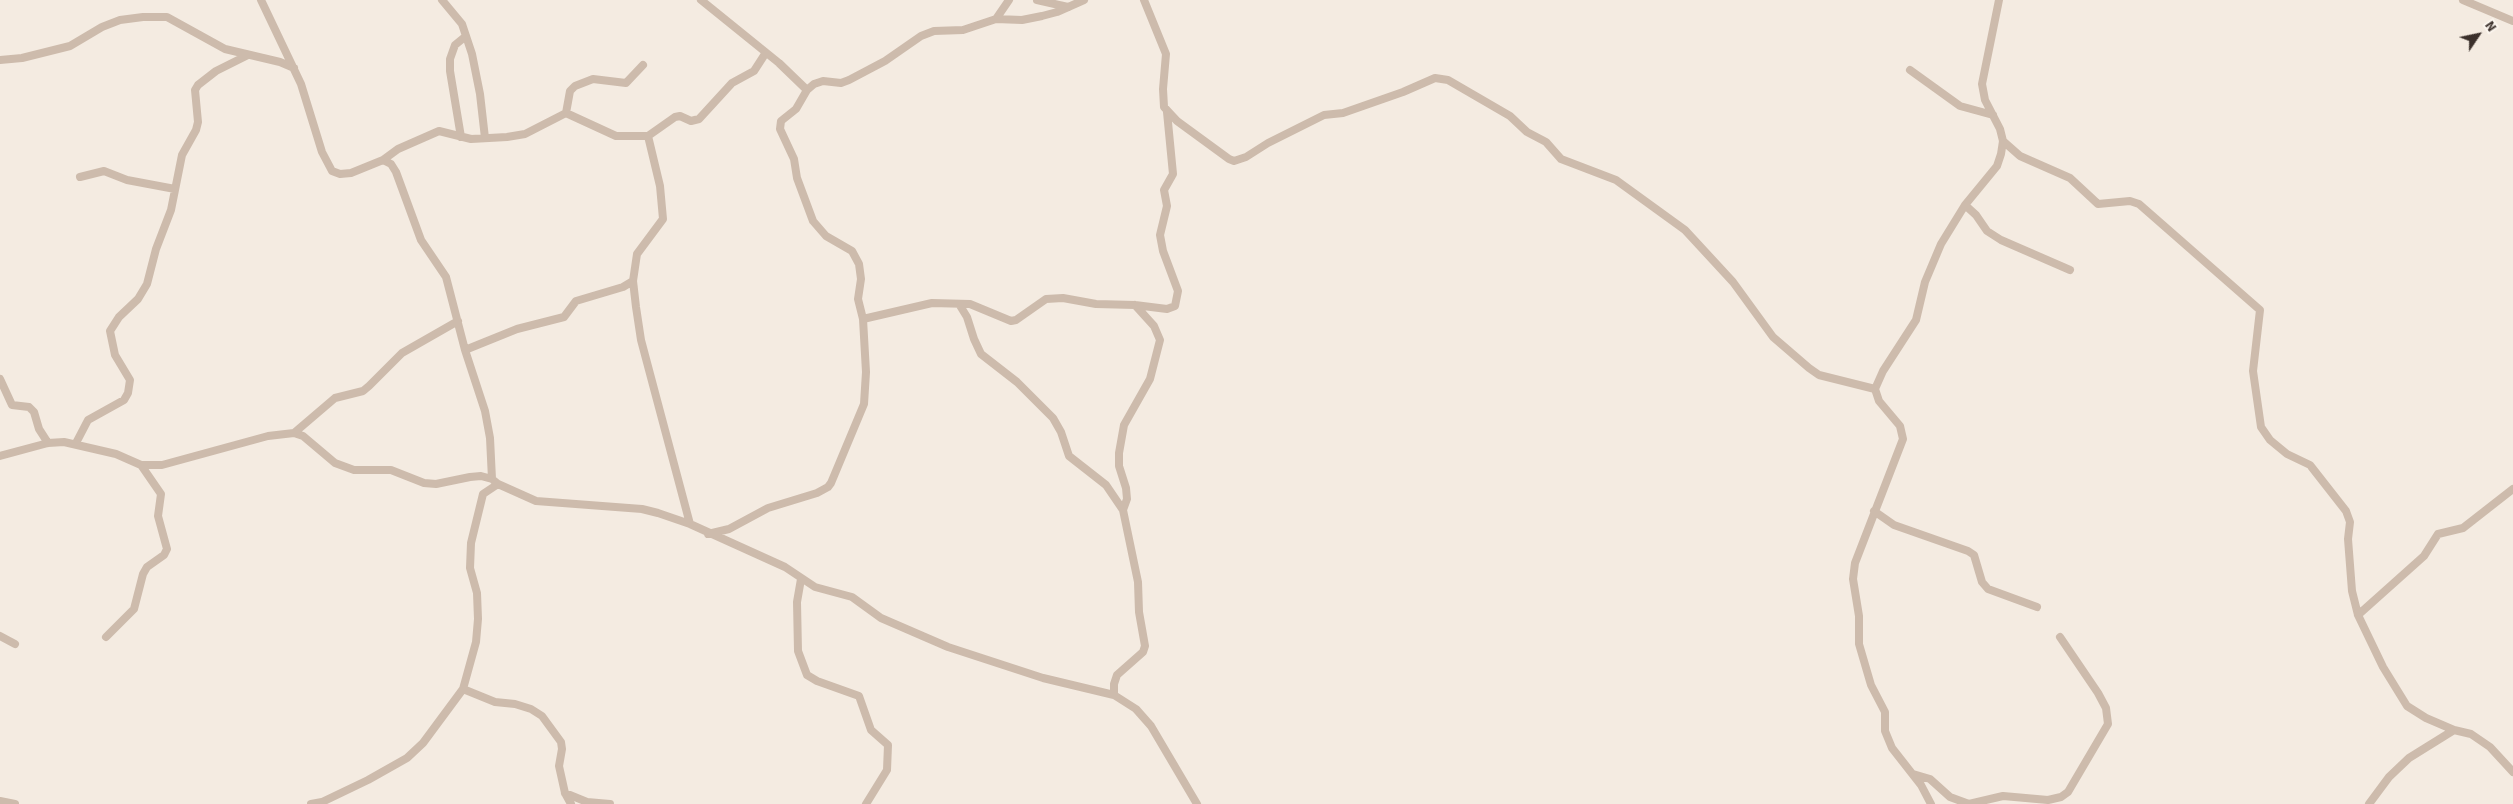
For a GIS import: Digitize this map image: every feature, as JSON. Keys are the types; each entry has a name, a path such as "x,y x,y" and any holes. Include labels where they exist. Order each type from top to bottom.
{"street":[{"path":"260,0 294,68 308,102 322,152 332,170 340,174 350,174 383,160 398,149 430,134 449,132 461,137 485,138 525,134 566,113"},
{"path":"442,0 462,24 466,36 480,94 485,138"},
{"path":"700,0 778,63 807,90"},
{"path":"996,19 1009,0"},
{"path":"1037,0 1068,7"},
{"path":"708,534 729,529 768,508 818,493 831,483 864,404 866,372 863,319 858,299 861,280 859,264 852,251 826,236 813,221 797,178 794,159 780,129 781,121 796,109 807,90 823,81 841,82 849,80 885,61 921,36 934,32 963,30 996,19 1022,20 1057,12 1084,0"},
{"path":"863,319 932,303 970,304 1002,319 1011,320 1016,320 1046,299 1063,298 1096,304 1170,308 1175,306 1179,295 1161,243 1167,206 1164,190 1172,174 1167,112 1162,99 1166,54 1144,0"},
{"path":"1999,0 1982,84 1985,100 2003,141 2020,156 2070,178 2098,204 2130,201 2139,204 2260,310 2252,371 2261,428 2270,440 2287,454 2310,465 2350,519 2348,539 2352,590 2358,616 2383,667 2407,706 2426,718 2454,730 2471,734 2490,747 2513,772"},
{"path":"2463,0 2513,21"},
{"path":"0,60 22,58 70,46 102,27 120,20 166,17 225,49 280,62 294,68"},
{"path":"461,137 450,71 450,59 455,45 466,36"},
{"path":"76,443 88,420 117,404 128,393 130,380 115,355 110,332 119,317 138,299 147,284 156,250 171,210 182,155 196,130 195,90 198,84 216,71 248,54"},
{"path":"566,113 616,136 648,136 675,117 680,116 691,121 698,119 732,83 754,70 765,54"},
{"path":"566,113 570,91 575,86 593,79 626,83 643,65"},
{"path":"1910,70 1960,106 1993,116"},
{"path":"1167,112 1234,162 1324,115 1343,113 1435,78 1448,80 1510,116 1528,132 1546,142 1561,159 1616,180 1685,230 1733,282 1773,338 1809,368 1824,377 1875,390"},
{"path":"648,136 660,186 663,219 637,254 633,281 641,340 690,524"},
{"path":"1931,804 1913,774 1892,748 1885,731 1882,703 1871,684 1860,644 1859,616 1853,579 1854,563 1903,439 1900,426 1879,401 1875,390 1883,371 1916,320 1925,282 1934,256 1965,206 1997,166 2003,141"},
{"path":"383,160 391,164 396,172 421,240 446,277 465,350 485,410 495,482"},
{"path":"80,177 104,171 127,180 175,189"},
{"path":"1965,206 1976,215 1987,230 2001,240 2070,270"},
{"path":"465,350 517,329 564,317 576,301 623,287 633,281"},
{"path":"959,304 967,317 981,354 1017,382 1053,418 1061,432 1069,456 1106,484 1123,510 1138,582 1139,612 1146,646 1143,652 1117,676 1114,684 1114,695"},
{"path":"1123,510 1127,499 1126,488 1119,466 1119,453 1124,425 1150,378 1160,340 1154,326 1135,305"},
{"path":"294,433 336,398 363,390 376,380 402,353 458,321"},
{"path":"0,379 12,405 29,407 34,412 39,429 48,443"},
{"path":"0,456 48,443 76,443 116,454 141,465 162,465 268,436 294,433 303,436 335,463 354,470 391,470 424,483 436,484 470,477 495,482 536,500 642,509 690,524 708,534 785,567 815,587 852,598 881,618 948,647 1043,678 1114,695 1136,709 1151,726 1197,804"},
{"path":"106,637 134,609 143,574 147,567 164,555 167,549 158,516 160,494 141,465"},
{"path":"311,804 321,803 407,758 423,743 463,689 476,642 478,619 477,593 470,568 471,543 483,494 495,482"},
{"path":"2358,616 2424,556 2438,534 2463,528 2513,489"},
{"path":"1874,511 1894,526 1968,551 1974,555 1982,582 1988,589 2037,607"},
{"path":"801,579 796,602 798,651 804,670 807,675 817,681 858,696 871,730 888,745 887,770 866,804"},
{"path":"0,636 15,644"},
{"path":"1913,774 1930,779 1950,797 1969,804 2003,796 2048,800 2061,797 2076,782 2108,724 2106,708 2060,637"},
{"path":"463,689 495,702 515,704 531,709 542,716 561,742 560,766 565,792 571,804"},
{"path":"2369,804 2389,778 2409,758 2454,730"},
{"path":"565,792 587,802 610,804"},
{"path":"0,801 15,804"}]}
